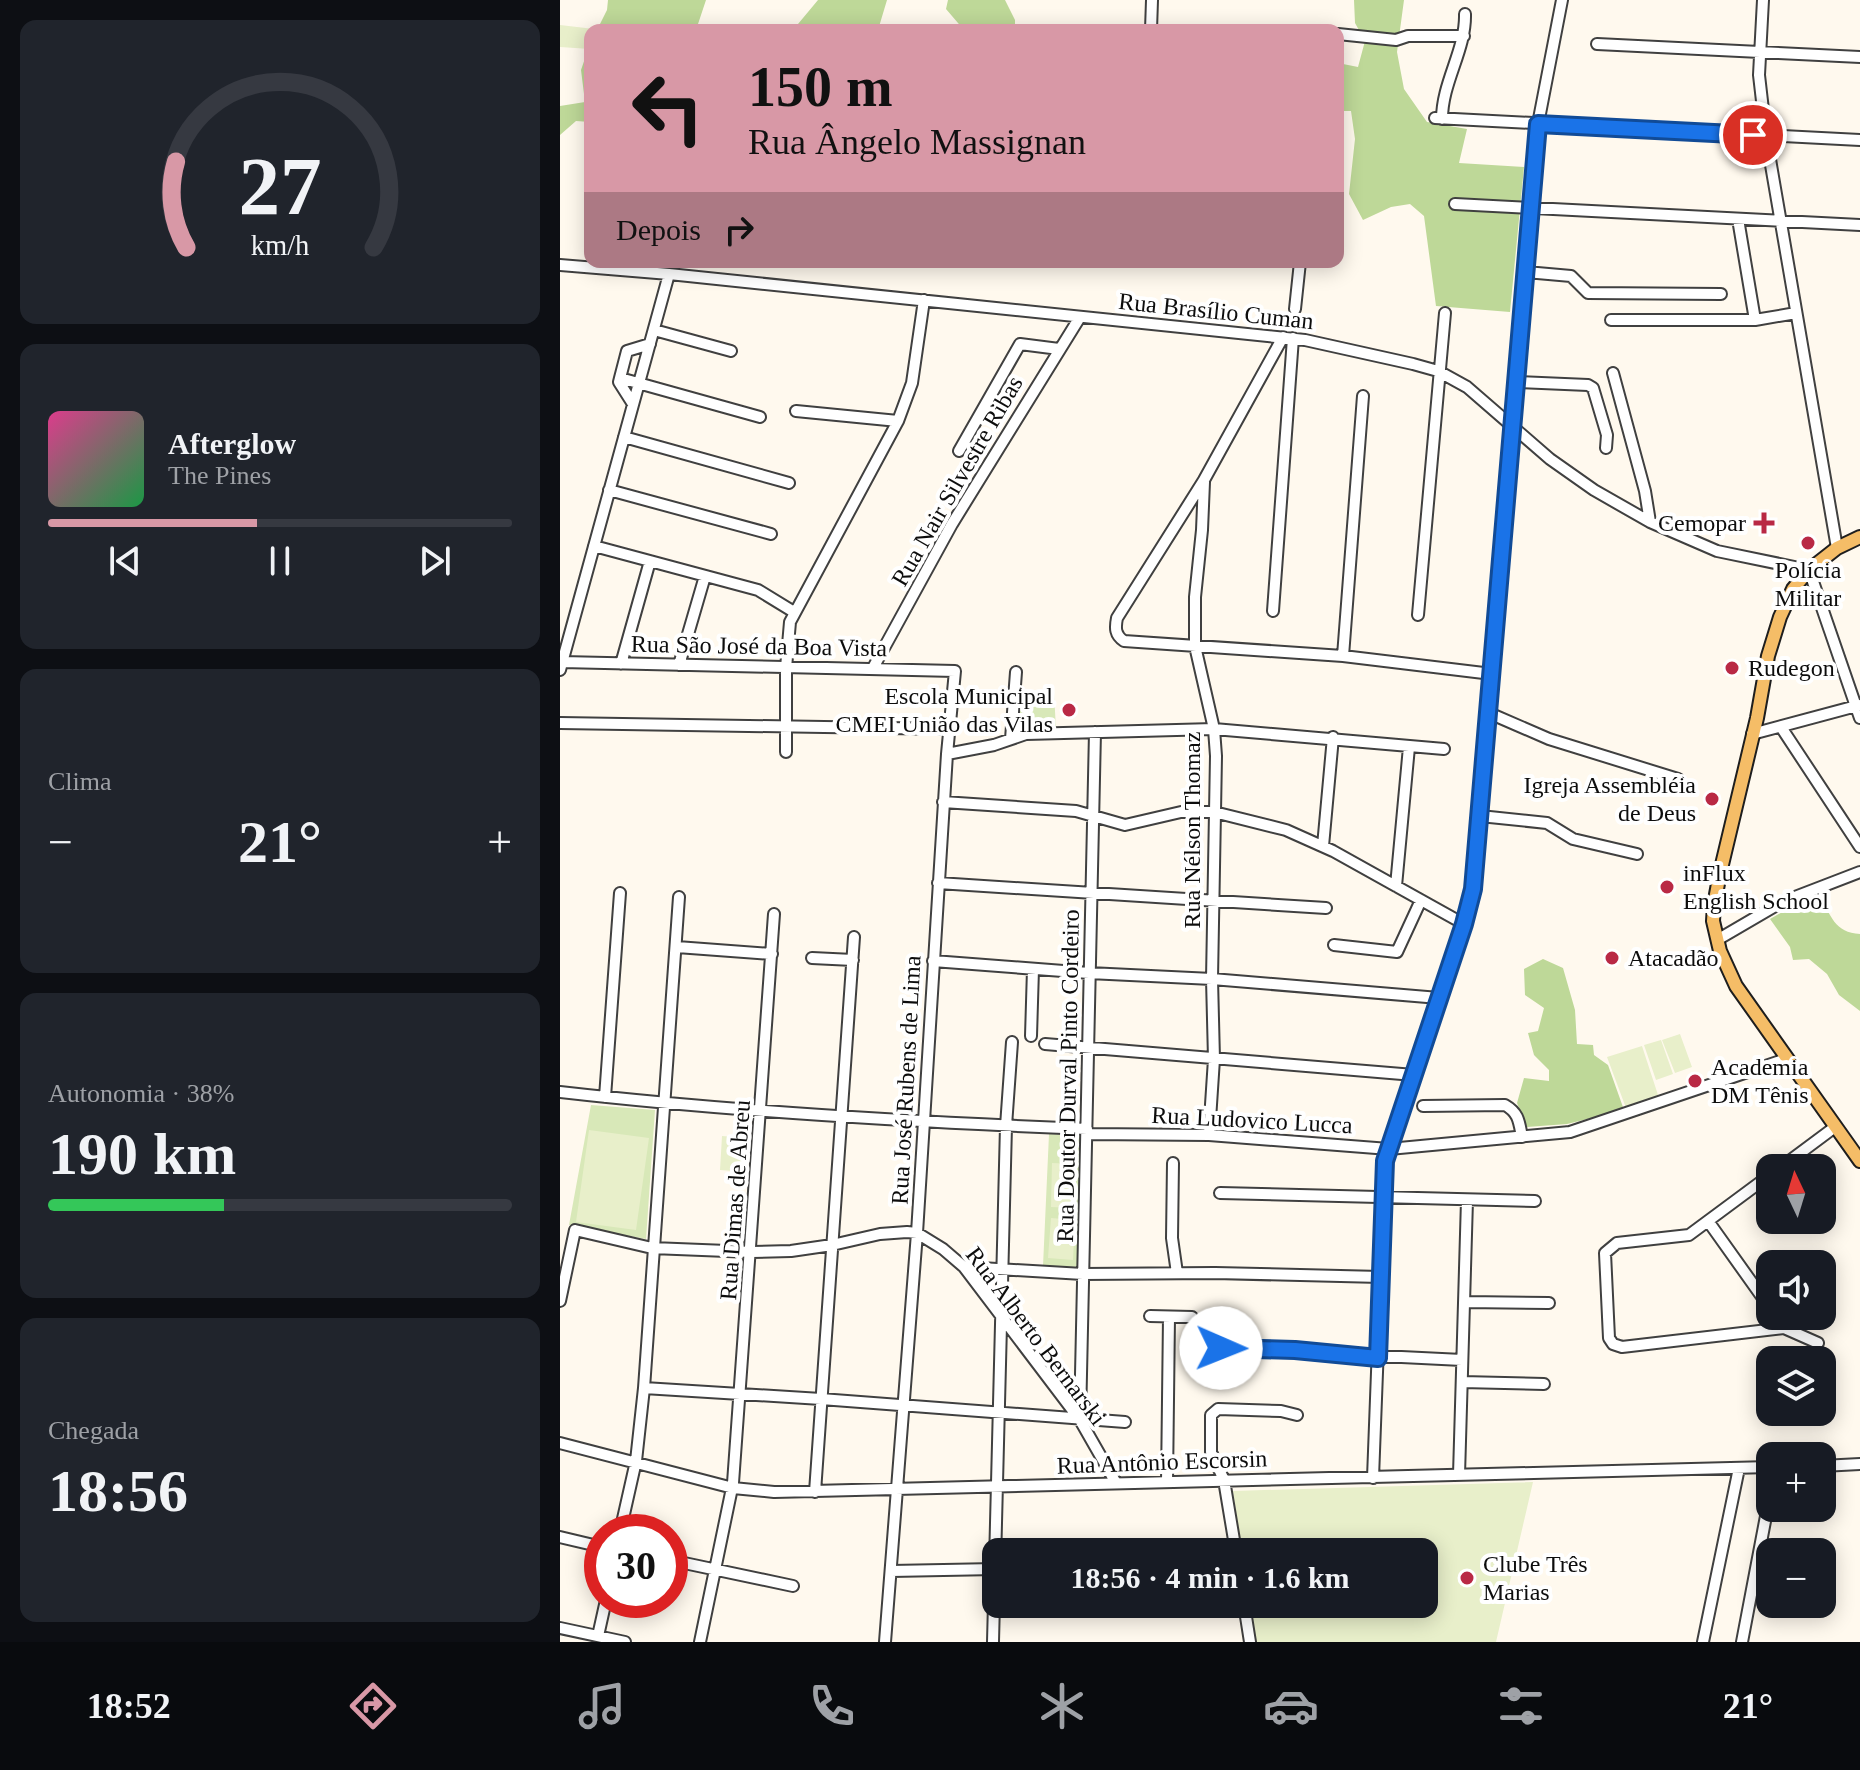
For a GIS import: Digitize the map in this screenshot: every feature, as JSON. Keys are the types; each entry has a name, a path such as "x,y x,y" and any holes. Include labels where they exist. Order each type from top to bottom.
{"main road":[{"path":"1860,537 1837,548 1809,570 1793,589 1780,617 1714,905 1717,940 1736,986 1860,1161"}],"street":[{"path":"1151,24 1152,0"},
{"path":"1373,1478 1385,1161 1473,889 1538,124 1562,0"},
{"path":"1763,0 1759,75 1766,136 1837,548"},
{"path":"1465,14 1464,36 1438,119 1860,140"},
{"path":"1344,35 1396,40 1408,36 1464,36"},
{"path":"1597,44 1860,57"},
{"path":"1455,204 1860,225"},
{"path":"1738,219 1755,320"},
{"name":"Rua Brasílio Cuman","path":"560,265 584,267"},
{"name":"Rua Brasílio Cuman","path":"596,268 1331,344 1438,371 1467,387 1570,473 1650,522 1717,551 1809,570"},
{"path":"1295,309 1299,268"},
{"path":"1526,272 1571,276 1588,293 1721,294"},
{"path":"561,666 669,274"},
{"path":"786,752 787,635 794,612 898,421 912,383 924,300"},
{"path":"1418,615 1445,313"},
{"path":"1611,320 1755,320 1796,313"},
{"name":"Rua Nair Silvestre Ribas","path":"873,668 952,524 1080,317"},
{"path":"654,330 731,351"},
{"path":"1288,338 1117,618 1115,628 1118,637 1124,641 1343,656 1492,674"},
{"path":"1273,611 1288,338"},
{"path":"633,404 619,382 627,351 650,344"},
{"path":"959,451 1020,344 1059,349"},
{"path":"1613,373 1645,491 1650,522"},
{"path":"620,378 760,417"},
{"path":"1517,382 1588,385 1593,388 1607,435 1606,448"},
{"path":"1343,656 1363,396"},
{"path":"796,411 898,421"},
{"path":"624,437 789,483"},
{"name":"Rua Nélson Thomaz","path":"1204,480 1195,597 1195,646 1214,729 1214,1059 1209,1135"},
{"path":"609,490 771,534"},
{"path":"594,546 758,590 794,612"},
{"path":"621,664 650,561"},
{"path":"1809,570 1860,718"},
{"path":"679,665 705,576"},
{"name":"Rua São José da Boa Vista","path":"561,666 621,664 955,671"},
{"name":"Rua José Rubens de Lima","path":"885,1642 925,1122 943,802 955,671"},
{"path":"1011,739 1016,672"},
{"path":"1752,734 1858,706"},
{"path":"1489,713 1549,739 1678,779"},
{"path":"560,723 786,724 949,729"},
{"path":"1781,727 1860,847"},
{"path":"947,754 994,745 1026,734 1214,729 1444,749"},
{"name":"Rua Doutor Durval Pinto Cordeiro","path":"1080,1420 1095,732"},
{"path":"1323,846 1333,737"},
{"path":"1396,886 1409,747"},
{"path":"943,802 1076,811 1125,825 1181,812 1214,812 1286,830 1323,846 1464,924"},
{"path":"1480,816 1547,823 1573,839 1637,854"},
{"path":"1717,940 1782,902 1860,872"},
{"path":"938,883 1326,908"},
{"path":"605,1097 620,893"},
{"path":"624,1514 635,1464 644,1388 679,897"},
{"path":"1334,945 1397,952 1421,900"},
{"name":"Rua Dimas de Abreu","path":"700,1642 733,1488 774,914"},
{"path":"815,1492 854,937"},
{"path":"677,947 772,954"},
{"path":"812,958 853,960"},
{"path":"933,961 1439,998"},
{"path":"1031,1036 1033,969"},
{"path":"995,1538 1006,1126 1012,1042"},
{"path":"1045,1044 1414,1075"},
{"name":"Rua Ludovico Lucca","path":"560,1092 663,1103 925,1122 1087,1132 1209,1135 1389,1149 1570,1132 1786,1059"},
{"path":"1423,1106 1505,1105 1519,1117 1522,1137"},
{"path":"1799,1154 1835,1127"},
{"path":"1848,1145 1860,1138"},
{"path":"1173,1163 1172,1238 1177,1273"},
{"path":"1756,1185 1689,1235 1617,1243 1605,1253 1609,1338 1613,1344 1622,1347 1767,1330"},
{"path":"1220,1193 1535,1201"},
{"path":"1459,1475 1467,1200"},
{"path":"1708,1221 1756,1288"},
{"path":"560,1301 575,1230 652,1248 752,1252 791,1251 880,1234 917,1233"},
{"name":"Rua Alberto Bernarski","path":"917,1233 964,1267 1080,1420 1116,1483"},
{"path":"964,1267 1083,1274 1381,1277"},
{"path":"1465,1302 1549,1303"},
{"path":"1150,1316 1192,1317"},
{"path":"1167,1482 1169,1317"},
{"path":"1789,1330 1818,1343"},
{"path":"1221,1348 1462,1360"},
{"path":"1462,1382 1544,1384"},
{"path":"644,1388 1125,1422"},
{"path":"1234,1538 1224,1480 1211,1452 1211,1415 1214,1411 1281,1411 1297,1415"},
{"name":"Rua Antônio Escorsin","path":"560,1443 733,1488 815,1492 1756,1467"},
{"path":"1836,1465 1860,1464"},
{"path":"1703,1642 1739,1468"},
{"path":"1742,1642 1765,1522"},
{"path":"560,1537 584,1543"},
{"path":"688,1563 793,1586"},
{"path":"891,1571 982,1569"},
{"path":"598,1636 602,1618"},
{"path":"993,1642 994,1618"},
{"path":"1246,1618 1250,1642"},
{"path":"560,1628 625,1642"}],"green space":[{"path":"608,0 706,0 698,24 600,24"},
{"path":"818,0 887,0 880,24 798,24"},
{"path":"948,0 1005,0 1015,24 959,24 946,9"},
{"path":"1354,0 1404,0 1397,52 1404,89 1427,122 1467,129 1459,163 1524,167 1510,312 1436,306 1424,216 1410,204 1391,207 1363,220 1349,194 1355,139 1351,111 1344,111 1344,64 1358,67 1365,41 1355,23"},
{"path":"560,25 584,28 584,49 560,47"},
{"path":"584,61 584,94 581,70"},
{"path":"584,102 584,122 576,121 560,135 560,106"},
{"path":"1018,691 1054,692 1056,730 1014,730"},
{"path":"1820,895 1830,916 1839,926 1860,934 1860,1011 1839,995 1827,974 1809,959 1793,960 1790,947 1770,919 1807,898"},
{"path":"1543,959 1563,968 1575,1010 1577,1044 1593,1045 1594,1055 1608,1065 1624,1110 1567,1124 1527,1127 1517,1103 1524,1078 1549,1081 1549,1070 1534,1055 1528,1033 1538,1031 1544,1008 1525,995 1524,969"},
{"path":"1680,1034 1692,1067 1675,1073 1662,1040"},
{"path":"1661,1040 1673,1074 1656,1080 1644,1045"},
{"path":"1642,1046 1658,1095 1626,1108 1607,1057"},
{"path":"591,1105 655,1110 646,1239 569,1225"},
{"path":"589,1130 649,1138 636,1230 576,1222"},
{"path":"1049,1134 1083,1135 1077,1267 1043,1266"},
{"path":"722,1136 746,1138 745,1172 720,1170"},
{"path":"1052,1163 1076,1164 1075,1208 1051,1207"},
{"path":"1051,1218 1075,1220 1073,1260 1048,1258"},
{"name":"Clube Três Marias","path":"1533,1482 1496,1642 1256,1642 1252,1618 1438,1618 1438,1538 1240,1538 1233,1491"}],"place":[{"name":"Cemopar","path":"1764,523"},
{"name":"Polícia Militar","path":"1808,543"},
{"name":"Rudegon","path":"1732,668"},
{"name":"Escola Municipal CMEI União das Vilas","path":"1069,710"},
{"name":"Igreja Assembléia de Deus","path":"1712,799"},
{"name":"inFlux English School","path":"1667,887"},
{"name":"Atacadão","path":"1612,958"},
{"name":"Academia DM Tênis","path":"1695,1081"},
{"name":"Clube Três Marias","path":"1467,1578"}],"route":[{"path":"1221,1348 1295,1350 1378,1358 1385,1161 1472,898 1538,124 1753,135"}]}
